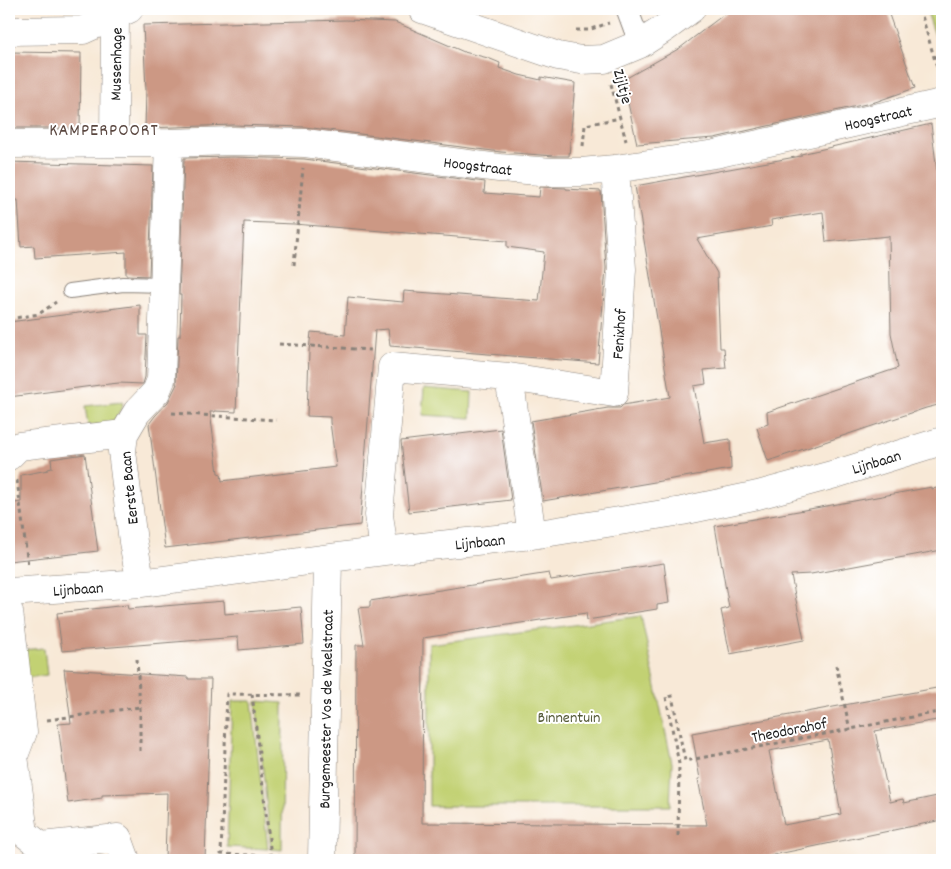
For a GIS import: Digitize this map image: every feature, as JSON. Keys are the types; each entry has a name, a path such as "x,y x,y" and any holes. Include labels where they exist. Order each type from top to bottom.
{"street":[{"path":"422,9 558,56 581,60 604,59 640,44 691,9"},
{"path":"9,32 83,30 123,12"},
{"name":"Mussenhage","path":"114,143 123,12"},
{"path":"628,13 640,44"},
{"name":"Hoogstraat","path":"9,144 233,141 305,144 499,168 581,172 715,154 744,148 942,92"},
{"name":"Eerste Baan","path":"141,583 133,542 122,451 124,434 137,412 156,392 161,380 169,143"},
{"name":"Fenixhof","path":"392,367 509,377 614,393 622,269 624,167"},
{"path":"384,551 380,515 392,367"},
{"path":"509,377 532,535"},
{"path":"12,464 18,446 124,434"},
{"name":"Lijnbaan","path":"20,591 141,583 384,551 532,535 682,511 758,495 839,473 942,441"},
{"name":"Burgemeester Vos de Waelstraat","path":"322,859 328,559"},
{"path":"9,612 22,724 22,732 14,756 24,833 41,846 118,838 126,860"}],"lane":[{"path":"70,291 123,284 165,285"}],"path":[{"path":"920,9 935,57 942,92"},
{"path":"569,30 588,30 628,13"},
{"path":"935,57 942,54"},
{"name":"Zijltje","path":"604,59 620,118 624,167"},
{"name":"Zijltje","path":"581,172 585,125 620,118"},
{"path":"294,264 305,144"},
{"path":"9,319 39,314 70,291"},
{"path":"279,344 377,350 392,367"},
{"path":"146,402 171,413 276,420"},
{"path":"12,464 20,591"},
{"path":"137,659 140,751"},
{"path":"836,665 850,730"},
{"path":"322,859 221,854 227,694 325,695"},
{"path":"252,694 270,856"},
{"path":"678,836 679,762 666,697 672,696 685,761"},
{"path":"22,724 140,707"},
{"name":"Theodorahof","path":"679,762 938,712 942,738"}],"green space":[{"path":"926,9 935,9 942,27 942,39 938,40 936,38"},
{"path":"424,388 472,392 471,418 422,415"},
{"path":"122,402 123,405 114,423 88,426 85,406"},
{"name":"Binnentuin","path":"641,616 672,763 670,806 429,806 429,644"},
{"path":"44,648 47,675 27,678 23,650"},
{"path":"232,701 252,701 268,849 227,847"},
{"path":"256,701 283,703 282,850 271,849"}],"building":[{"path":"731,9 887,9 915,88 875,102 714,138 637,144 623,80 680,48"},
{"path":"346,20 395,22 464,52 500,63 499,68 519,75 541,80 541,77 575,83 569,156 501,152 305,127 233,125 145,128 146,90 143,25"},
{"path":"9,52 81,53 80,128 9,128"},
{"path":"931,124 942,211 942,404 768,461 757,428 768,424 767,412 898,368 891,333 889,236 826,242 823,212 771,220 772,226 697,239 717,273 720,348 724,348 726,368 704,370 706,384 694,386 704,443 730,439 731,469 543,501 531,421 608,408 620,408 623,405 670,397 635,186 801,156 801,154"},
{"path":"184,158 304,159 485,182 484,193 539,197 540,187 601,191 606,268 598,363 390,346 388,329 375,330 360,525 165,548 149,424 168,402 177,384 178,336 180,336 181,295 179,295","holes":["244,222 294,224 507,241 507,247 544,252 539,301 404,291 403,302 348,297 345,335 311,332 309,351 307,416 330,417 336,467 222,481 221,474 218,473 210,412 236,412"]},
{"path":"9,162 153,166 149,276 126,275 126,252 35,258 34,246 21,247 18,200 9,200"},
{"path":"140,305 140,335 147,335 143,384 119,383 9,397 9,322"},
{"path":"501,429 511,500 409,512 401,441"},
{"path":"85,454 98,551 9,561 9,504 21,502 21,475 52,468 51,459"},
{"path":"932,487 932,489 942,487 942,550 811,574 791,575 804,640 730,654 721,610 729,608 715,526"},
{"path":"664,563 669,603 657,605 657,609 587,620 586,613 423,638 422,823 707,825 692,733 942,687 942,719 875,731 890,802 903,799 904,803 942,795 942,820 749,860 355,860 356,645 364,645 358,608 370,607 370,601 549,573 551,580","holes":["828,740 841,814 784,825 769,751"]},
{"path":"224,601 225,614 301,607 304,644 239,650 238,637 62,651 57,613 127,605 128,609"},
{"path":"64,669 188,677 188,679 211,679 205,860 165,860 167,793 102,795 102,798 68,803 58,724 71,723"}],"district":[{"name":"KAMPERPOORT","path":"104,129"}]}
